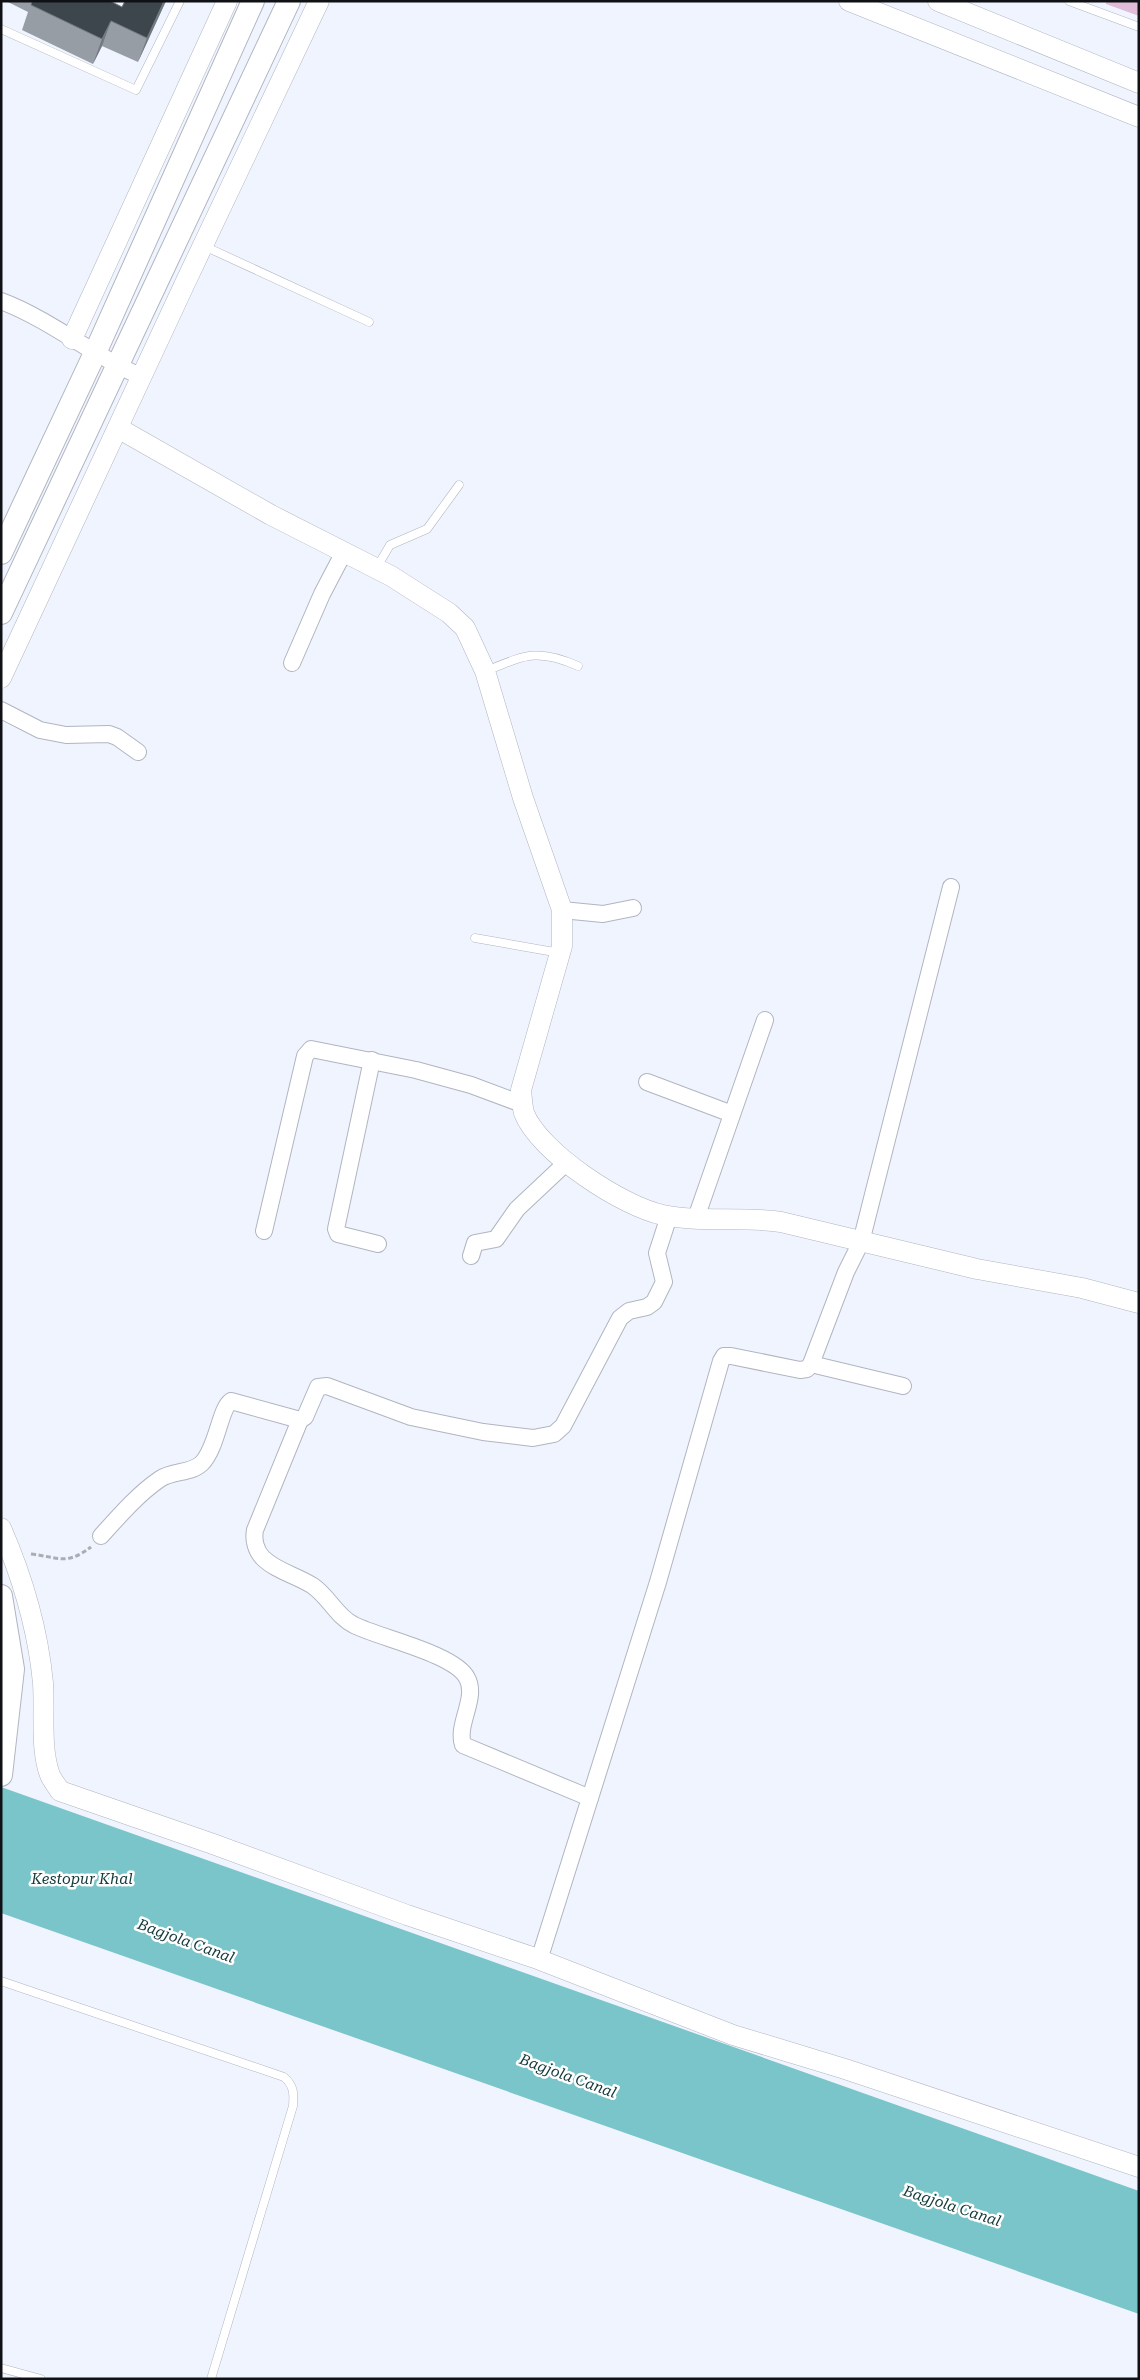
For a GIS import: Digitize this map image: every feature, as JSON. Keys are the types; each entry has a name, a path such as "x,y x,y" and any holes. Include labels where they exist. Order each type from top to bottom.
{"main road":[{"path":"1,554 95,353 253,1"},
{"path":"1,614 289,1"},
{"path":"1,1596 13,1669 1,1774"}],"street":[{"path":"72,339 227,1"},
{"path":"1,678 202,245 319,1"},
{"path":"848,1 1139,117"},
{"path":"938,1 1139,84"},
{"path":"1014,67 1024,36"},
{"path":"1,301 36,317 95,353 142,377"},
{"path":"118,428 271,515 376,568 450,613 465,628 485,672 523,798 562,910 563,924 560,953 521,1090 525,1115 546,1144 567,1162 597,1184 640,1208 668,1216 762,1219 976,1269 1082,1288 1139,1303"},
{"path":"292,663 322,594 344,552"},
{"path":"1,710 40,730 66,735 109,734 117,737 138,752"},
{"path":"539,1960 658,1582 721,1361 724,1356 731,1356 800,1370 807,1369 812,1364 846,1272 861,1242 951,887"},
{"path":"562,910 603,914 632,908"},
{"path":"696,1218 765,1020"},
{"path":"264,1231 308,1051 316,1048 372,1060 471,1085 522,1104"},
{"path":"372,1060 336,1229 338,1234 378,1244"},
{"path":"647,1082 732,1114"},
{"path":"471,1256 475,1242 496,1239 517,1208 567,1162"},
{"path":"590,1798 463,1745 461,1736 469,1703 470,1687 468,1679 463,1672 441,1658 353,1625 338,1612 328,1598 313,1586 264,1559 256,1548 255,1530 262,1517 300,1420 305,1417 318,1388 327,1386 411,1417 443,1425 533,1438 554,1434 563,1426 620,1318 629,1311 648,1307 654,1302 664,1282 657,1253 668,1216"},
{"path":"812,1364 903,1386"},
{"path":"101,1536 120,1515 160,1479 169,1474 194,1469 200,1465 209,1455 226,1407 232,1401 300,1420"},
{"path":"1,1528 20,1576 35,1638 43,1682 46,1761 50,1776 60,1791 539,1960 733,2035 845,2068 1139,2167"}],"lane":[{"path":"1,29 136,90 180,1"},
{"path":"1069,1 1139,27"},
{"path":"202,245 369,322"},
{"path":"376,568 390,545 427,529 459,485"},
{"path":"485,672 516,658 539,654 550,655 578,666"},
{"path":"475,938 560,953"},
{"path":"1,1981 284,2077 292,2084 294,2092 293,2106 211,2379"},
{"path":"1,2368 41,2379"}],"path":[{"path":"12,1556 30,1554 57,1560 70,1558 78,1556 90,1548 101,1536"}],"shaded area":[{"path":"1106,1 1139,1 1139,16 1106,4"}],"water":[{"name":"Kestopur Khal","path":"1,1787 1139,2191 1139,2314 1,1913"}],"building":[{"path":"32,1 110,1 122,7 125,1 164,1 147,38 111,21 102,39 31,5"}],"water label":[{"name":"Bagjola Canal","path":"186,1941"},
{"name":"Bagjola Canal","path":"568,2076"},
{"name":"Bagjola Canal","path":"952,2206"}]}
